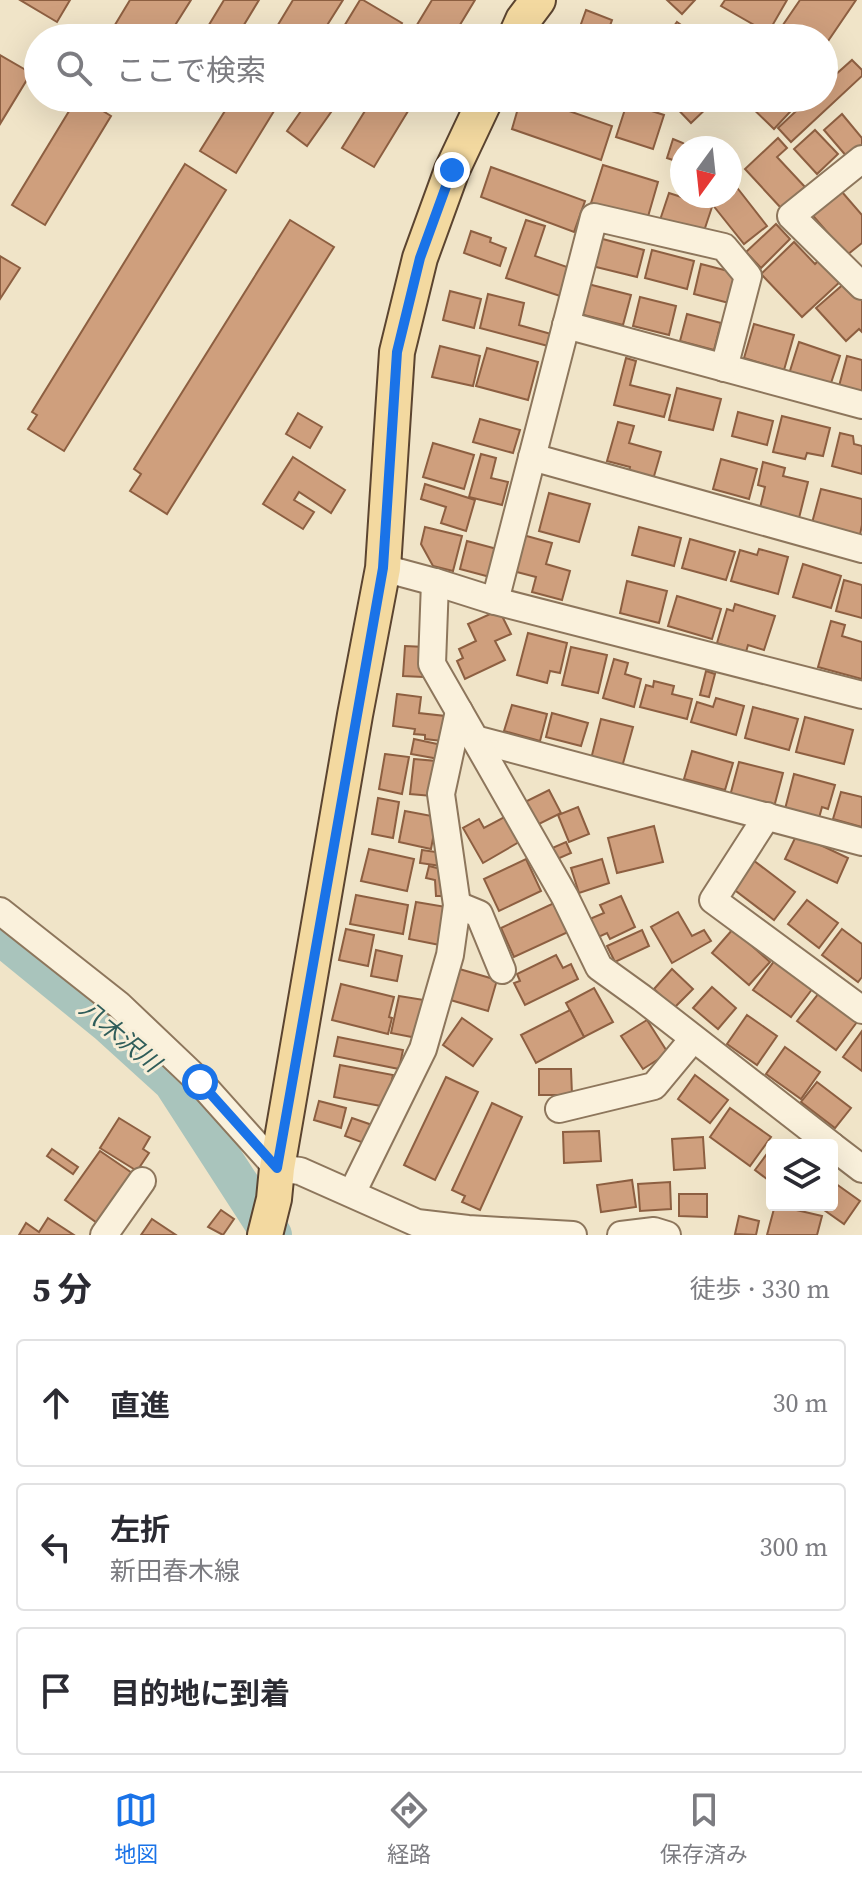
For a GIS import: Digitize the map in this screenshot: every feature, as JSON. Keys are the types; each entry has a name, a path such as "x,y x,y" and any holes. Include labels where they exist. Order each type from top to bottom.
{"main road":[{"path":"521,24 538,0"},
{"path":"265,1235 383,568 397,352 420,258 452,170 479,112"}],"street":[{"path":"862,159 791,216 862,286"},
{"path":"495,601 594,217 724,247 748,276 724,368"},
{"path":"566,325 862,405"},
{"path":"532,457 862,549"},
{"path":"383,568 495,601 862,695"},
{"path":"435,582 432,664 565,897 599,967 822,1139"},
{"path":"352,1193 423,1049 450,955 457,905 441,794 459,711"},
{"path":"475,739 862,842"},
{"path":"767,816 713,900 862,1010"},
{"path":"457,905 479,914 502,970"},
{"path":"0,911 119,1005 200,1082 275,1183 300,1171 352,1193 386,1223 573,1235"},
{"path":"559,1109 654,1086 693,1039"},
{"path":"838,1151 862,1169"},
{"path":"104,1235 142,1181"},
{"path":"621,1235 654,1231 667,1235"}],"building":[{"path":"20,0 70,0 57,22"},
{"path":"130,0 191,0 176,24 115,24"},
{"path":"224,0 259,0 244,24 209,24"},
{"path":"293,0 343,0 328,24 278,24"},
{"path":"360,0 402,23 401,24 345,24"},
{"path":"432,0 475,0 460,24 417,24"},
{"path":"667,0 695,0 682,14"},
{"path":"725,0 787,0 773,24 752,24 721,6"},
{"path":"800,0 856,0 838,26 838,24 784,24"},
{"path":"586,10 612,20 611,24 581,24"},
{"path":"0,55 24,69 24,85 0,124"},
{"path":"852,60 862,70 862,76 838,98 838,72"},
{"path":"68,112 105,112 111,116 45,225 12,205"},
{"path":"224,112 273,112 236,173 200,151"},
{"path":"300,112 331,112 307,146 287,131"},
{"path":"364,112 407,112 374,167 342,148"},
{"path":"517,112 572,112 612,126 601,160 512,129"},
{"path":"624,112 664,115 653,149 616,137"},
{"path":"680,112 703,112 691,123"},
{"path":"756,112 790,112 774,129"},
{"path":"795,112 823,112 791,142 778,128"},
{"path":"842,114 862,138 862,146 848,158 824,130"},
{"path":"815,130 838,154 817,174 794,149"},
{"path":"778,138 787,148 777,157 805,187 781,208 745,169"},
{"path":"185,164 226,190 64,451 28,429 37,415 32,412"},
{"path":"603,165 658,182 647,220 591,203"},
{"path":"491,167 585,201 574,232 481,197"},
{"path":"836,185 862,215 862,243 847,255 808,210"},
{"path":"669,193 670,208 712,208 703,234 660,220"},
{"path":"742,194 767,226 744,244 715,208 742,208"},
{"path":"290,220 334,247 167,514 130,491 141,474 134,469"},
{"path":"526,220 545,226 535,256 570,268 560,296 506,278"},
{"path":"776,224 790,239 761,268 746,252"},
{"path":"471,231 491,238 490,242 506,248 500,266 464,253"},
{"path":"599,238 644,250 637,277 592,266"},
{"path":"794,242 815,264 821,258 842,280 802,317 761,274"},
{"path":"652,250 694,261 687,289 645,278"},
{"path":"0,256 20,268 0,299"},
{"path":"701,264 736,273 729,303 694,294"},
{"path":"846,282 862,300 862,332 859,329 846,341 816,308"},
{"path":"588,284 631,295 623,325 580,314"},
{"path":"450,291 481,299 474,328 443,320"},
{"path":"488,294 524,303 519,325 551,334 548,346 480,328"},
{"path":"640,297 676,306 669,335 633,326"},
{"path":"687,314 721,323 714,350 680,341"},
{"path":"754,324 794,335 784,370 744,358"},
{"path":"799,342 840,356 830,386 789,374"},
{"path":"440,346 480,356 473,386 432,377"},
{"path":"487,348 538,362 528,400 476,386"},
{"path":"847,356 862,360 862,392 839,386"},
{"path":"626,358 636,361 630,385 670,395 664,417 614,405"},
{"path":"677,388 721,399 713,430 669,420"},
{"path":"738,412 773,421 767,445 732,436"},
{"path":"298,413 322,427 310,448 286,434"},
{"path":"782,416 830,428 823,456 807,453 805,459 773,452"},
{"path":"480,419 520,430 513,453 473,442"},
{"path":"618,422 634,426 629,443 661,452 652,483 628,476 630,467 607,461"},
{"path":"840,433 853,436 854,444 862,446 862,474 832,466"},
{"path":"433,443 474,455 464,489 423,477"},
{"path":"481,454 496,458 491,478 508,482 502,505 469,497"},
{"path":"293,457 345,490 331,513 299,492 294,500 314,512 303,529 263,504"},
{"path":"721,459 757,469 749,499 713,489"},
{"path":"763,462 785,468 783,476 808,482 799,518 760,508 765,487 758,485"},
{"path":"425,484 475,500 466,531 441,523 446,507 421,499"},
{"path":"821,489 862,499 860,535 812,523"},
{"path":"549,493 590,504 579,542 539,531"},
{"path":"425,527 462,536 453,571 433,566 421,544"},
{"path":"639,527 681,538 674,566 632,555"},
{"path":"523,535 552,543 546,564 570,571 562,600 532,592 536,577 513,571"},
{"path":"690,539 735,552 726,580 682,568"},
{"path":"467,541 497,549 490,577 460,569"},
{"path":"759,549 788,557 778,594 731,581 740,550 757,555"},
{"path":"803,564 841,576 831,608 793,597"},
{"path":"844,580 862,585 862,618 836,611"},
{"path":"627,581 667,591 659,623 620,613"},
{"path":"677,596 721,609 712,639 668,626"},
{"path":"735,604 775,616 764,650 748,645 746,652 717,643 727,609 733,611"},
{"path":"499,610 511,634 495,641 505,660 465,679 457,661 463,658 459,649 476,641 468,624"},
{"path":"831,621 845,625 842,636 862,642 862,679 818,667"},
{"path":"528,633 567,643 560,673 550,671 547,683 517,675"},
{"path":"405,646 425,647 423,677 403,676"},
{"path":"571,647 607,655 598,693 562,685"},
{"path":"614,659 628,663 625,674 641,679 634,707 603,698"},
{"path":"706,671 715,674 709,697 700,695"},
{"path":"654,681 674,686 672,694 692,699 687,719 640,707 646,685 653,687"},
{"path":"397,694 421,697 419,713 445,716 442,741 425,739 425,735 414,734 415,729 393,726"},
{"path":"716,698 744,706 736,735 691,722 697,702 713,707"},
{"path":"512,705 547,714 540,741 504,731"},
{"path":"753,707 798,719 789,750 745,738"},
{"path":"552,713 588,723 581,746 546,737"},
{"path":"805,717 853,730 844,764 796,752"},
{"path":"601,719 633,727 622,767 591,759"},
{"path":"414,739 442,745 439,759 411,754"},
{"path":"692,751 733,763 725,790 684,779"},
{"path":"385,754 409,757 402,794 379,789"},
{"path":"414,759 436,761 432,796 410,794"},
{"path":"739,762 783,773 774,807 730,796"},
{"path":"794,774 835,785 828,809 822,807 819,818 785,809"},
{"path":"549,790 561,813 537,825 525,802"},
{"path":"841,792 862,797 862,827 833,819"},
{"path":"378,798 399,802 393,838 372,834"},
{"path":"578,807 589,834 569,842 558,815"},
{"path":"405,811 437,817 431,849 399,842"},
{"path":"512,813 526,838 483,863 463,828 479,819 484,828"},
{"path":"654,826 663,862 617,873 608,838"},
{"path":"797,834 848,858 837,883 785,859"},
{"path":"566,842 571,853 555,860 550,849"},
{"path":"369,849 414,859 407,891 361,881"},
{"path":"422,850 443,853 441,866 420,863"},
{"path":"526,859 541,891 499,911 484,879"},
{"path":"602,859 609,883 579,893 571,868"},
{"path":"753,860 795,892 774,920 732,888"},
{"path":"429,866 445,870 446,896 436,896 435,880 426,878"},
{"path":"356,895 408,905 403,934 350,924"},
{"path":"621,896 635,927 610,939 607,933 594,939 585,921 604,913 600,905"},
{"path":"807,900 838,923 819,948 788,924"},
{"path":"416,902 452,908 445,946 409,939"},
{"path":"554,903 568,932 514,957 501,928"},
{"path":"678,912 692,936 704,930 711,941 672,963 651,927"},
{"path":"346,929 374,935 368,966 339,960"},
{"path":"733,929 770,962 749,985 712,953"},
{"path":"842,929 862,944 862,977 858,982 822,955"},
{"path":"642,930 649,946 615,962 607,946"},
{"path":"376,950 402,956 397,981 371,976"},
{"path":"556,955 563,968 571,964 578,979 525,1005 514,983 520,981 517,974"},
{"path":"775,960 813,988 791,1017 753,990"},
{"path":"456,968 497,980 488,1011 447,999"},
{"path":"672,969 693,989 674,1008 654,989"},
{"path":"341,984 394,997 388,1034 332,1020"},
{"path":"712,987 736,1008 718,1029 693,1008"},
{"path":"594,988 613,1022 584,1037 566,1003"},
{"path":"819,993 857,1022 836,1050 797,1021"},
{"path":"399,996 424,1000 417,1038 391,1033"},
{"path":"570,1010 584,1037 536,1063 521,1035"},
{"path":"747,1015 777,1036 757,1065 727,1044"},
{"path":"462,1018 492,1039 473,1066 443,1045"},
{"path":"647,1020 668,1053 643,1069 621,1036"},
{"path":"862,1031 862,1071 843,1057"},
{"path":"338,1037 403,1050 399,1069 334,1056"},
{"path":"785,1047 820,1072 801,1099 766,1074"},
{"path":"340,1065 393,1075 386,1107 334,1097"},
{"path":"539,1069 571,1069 572,1095 539,1095"},
{"path":"695,1075 728,1100 710,1123 678,1099"},
{"path":"446,1077 478,1092 435,1180 404,1165"},
{"path":"817,1082 851,1108 835,1128 801,1102"},
{"path":"319,1101 346,1108 341,1128 314,1120"},
{"path":"492,1103 522,1117 480,1210 462,1202 465,1196 452,1190"},
{"path":"730,1108 771,1137 766,1139 766,1144 750,1166 710,1137"},
{"path":"119,1118 150,1137 143,1149 149,1153 137,1171 100,1148"},
{"path":"352,1118 378,1127 372,1146 345,1136"},
{"path":"599,1131 601,1161 564,1163 563,1132"},
{"path":"703,1137 705,1168 674,1170 672,1139"},
{"path":"52,1149 78,1167 73,1174 47,1156"},
{"path":"100,1151 135,1175 100,1225 65,1200"},
{"path":"766,1155 766,1178 755,1170"},
{"path":"632,1180 636,1207 601,1212 597,1185"},
{"path":"670,1182 671,1209 640,1211 638,1184"},
{"path":"838,1185 860,1201 844,1224 826,1211 838,1211"},
{"path":"679,1194 707,1194 707,1217 679,1216"},
{"path":"221,1210 234,1219 223,1235 208,1227"},
{"path":"773,1211 801,1211 822,1216 817,1235 767,1235"},
{"path":"739,1216 759,1221 756,1235 735,1234"},
{"path":"48,1218 74,1235 19,1235 26,1223 39,1232"},
{"path":"152,1219 176,1235 141,1235"}],"waterway":[{"name":"八木沢川","path":"0,935 108,1023 173,1082 272,1235"}],"route":[{"path":"200,1082 277,1168 383,568 397,352 420,258 452,170"}]}
